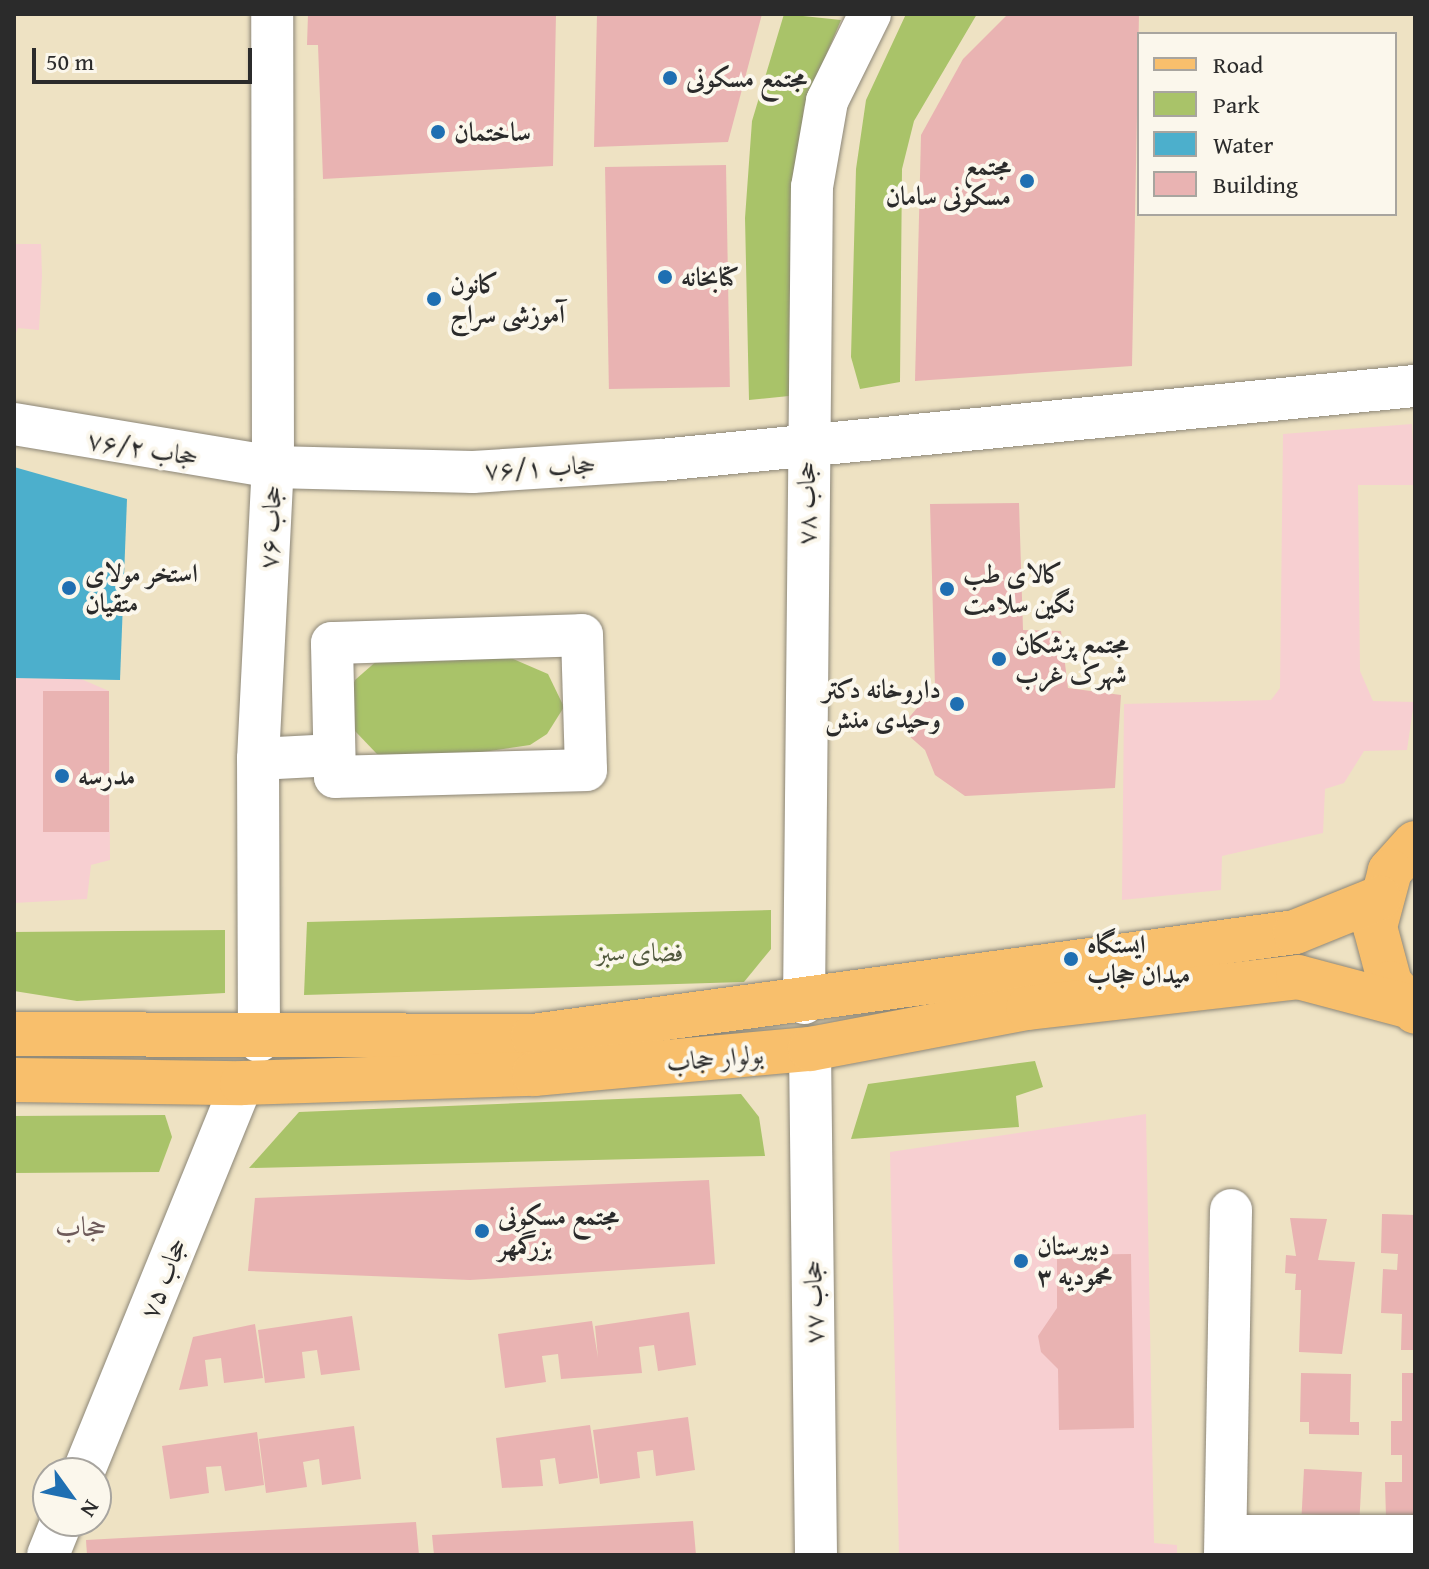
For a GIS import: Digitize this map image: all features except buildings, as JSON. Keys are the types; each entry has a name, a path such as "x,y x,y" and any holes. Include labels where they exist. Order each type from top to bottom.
{"main road":[{"path":"1411,1009 1379,956 1379,898 1415,843"},
{"name":"بولوار حجاب","path":"14,1034 259,1041 533,1036 804,1003 1071,959 1295,932 1379,898"},
{"name":"بولوار حجاب","path":"14,1080 242,1083 534,1074 810,1049 1028,1008 1298,977 1411,1009"}],"street":[{"name":"حجاب ۷۶","path":"259,1041 258,759 273,467 272,14"},
{"name":"حجاب ۷۸","path":"804,1003 806,442 812,187 827,101 870,14"},
{"name":"حجاب ۷۶/۱","path":"273,467 473,472 1415,386"},
{"name":"حجاب ۷۶/۲","path":"14,424 273,467"},
{"path":"582,635 586,770 335,777 334,755 332,643 582,635"},
{"path":"258,759 334,755"},
{"name":"حجاب ۷۷","path":"810,1049 816,1555"},
{"name":"حجاب ۷۵","path":"90,1457 242,1083"},
{"path":"1231,1210 1226,1545 1415,1536"}],"shaded area":[{"path":"14,244 41,244 42,276 39,330 18,328 14,338"},
{"path":"1412,424 1415,485 1358,485 1360,671 1373,701 1414,702 1407,750 1364,751 1344,783 1325,789 1323,833 1222,856 1221,890 1122,900 1124,704 1271,700 1280,688 1283,434"},
{"name":"مدرسه","path":"14,678 81,679 109,691 110,860 91,865 87,899 14,903"},
{"name":"دبیرستان محمودیه ۳","path":"1146,1114 1154,1543 1177,1545 1177,1555 899,1555 890,1152"}],"green space":[{"path":"784,14 841,20 804,107 791,233 789,396 749,400 745,218 752,121"},
{"path":"906,14 977,14 914,121 902,169 900,382 860,389 851,357 856,169 866,100"},
{"path":"506,656 548,674 564,707 547,734 530,745 408,763 377,754 355,731 346,703 355,680 379,659"},
{"name":"فضای سبز","path":"771,910 771,949 744,982 304,995 307,922"},
{"path":"225,930 225,993 77,1001 14,991 14,932"},
{"path":"1035,1061 1043,1087 1016,1096 1019,1127 851,1139 868,1084"},
{"path":"741,1094 759,1117 765,1156 249,1168 299,1112"},
{"path":"165,1115 172,1137 159,1172 14,1173 14,1116"}],"water":[{"name":"استخر مولای متقیان","path":"14,467 127,499 120,680 14,678"}],"place":[{"name":"مجتمع مسکونی","path":"670,78"},
{"name":"ساختمان","path":"438,132"},
{"name":"مجتمع مسکونی سامان","path":"1027,181"},
{"name":"کتابخانه","path":"665,277"},
{"name":"کانون آموزشی سراج","path":"434,299"},
{"name":"استخر مولای متقیان","path":"69,588"},
{"name":"کالای طب نگین سلامت","path":"947,589"},
{"name":"مجتمع پزشکان شهرک غرب","path":"999,659"},
{"name":"داروخانه دکتر وحیدی منش","path":"957,704"},
{"name":"مدرسه","path":"62,776"},
{"name":"ایستگاه میدان حجاب","path":"1071,959"},
{"name":"مجتمع مسکونی بزرگمهر","path":"482,1231"},
{"name":"دبیرستان محمودیه ۳","path":"1021,1261"}],"district":[{"name":"حجاب","path":"81,1226"}]}
